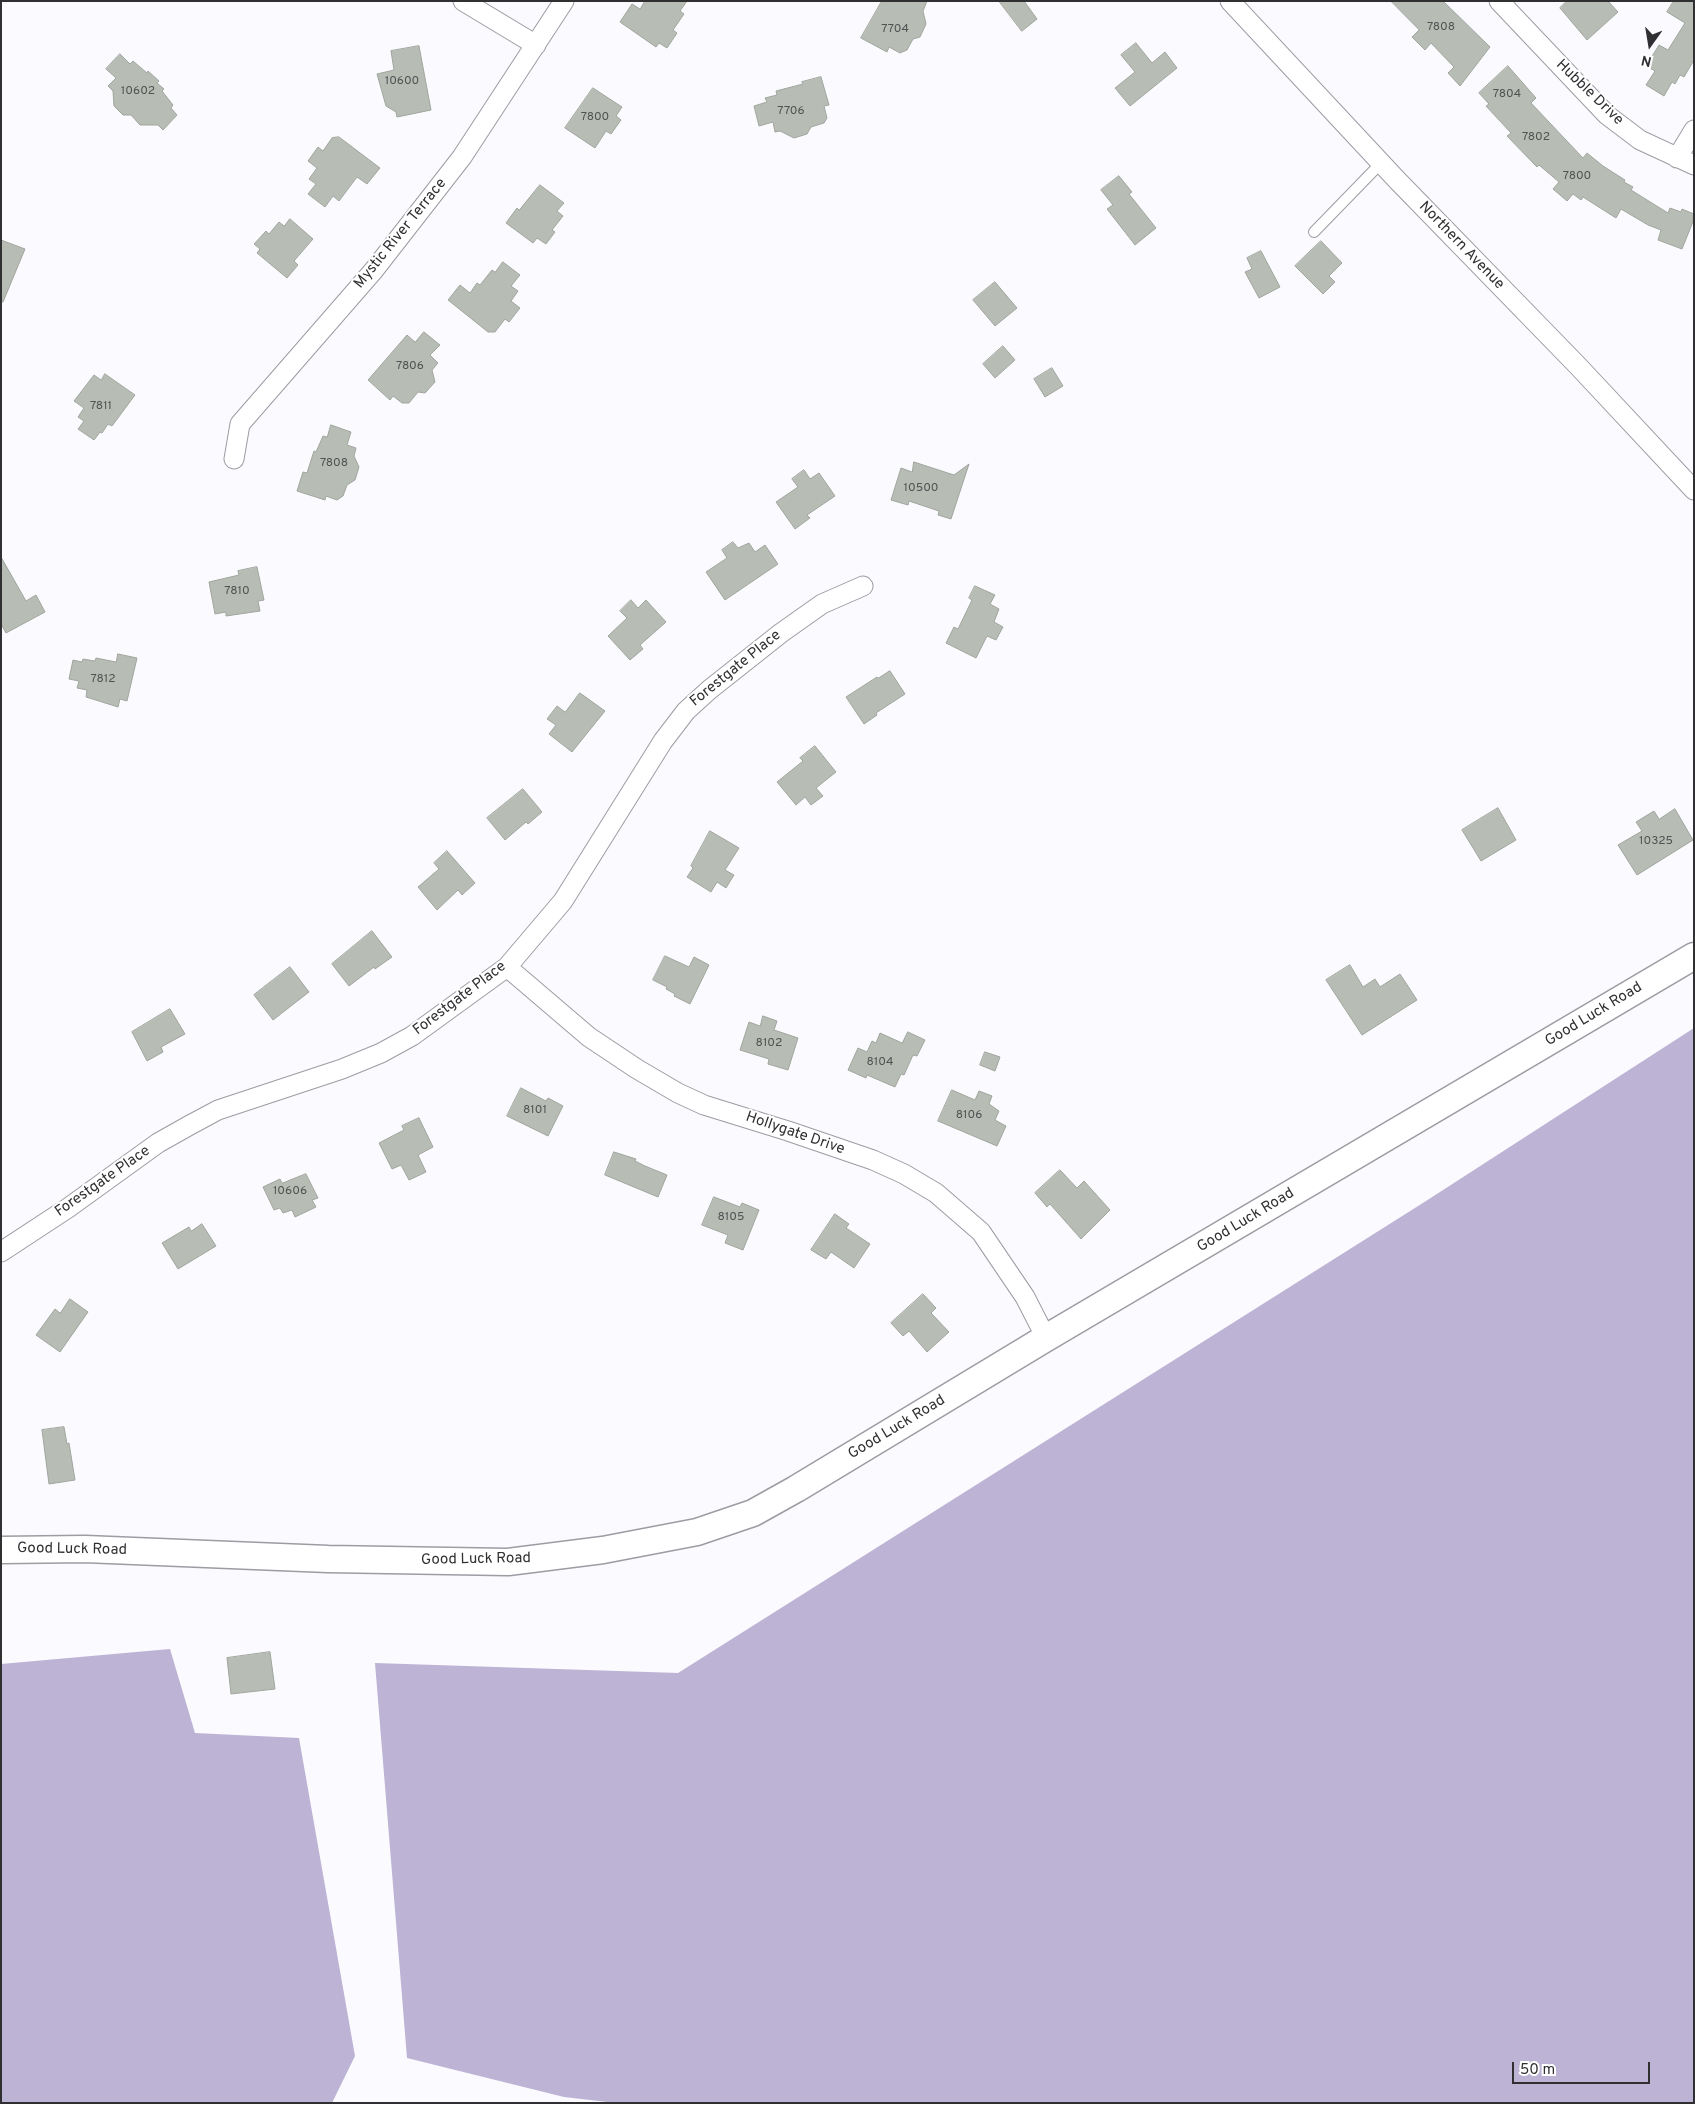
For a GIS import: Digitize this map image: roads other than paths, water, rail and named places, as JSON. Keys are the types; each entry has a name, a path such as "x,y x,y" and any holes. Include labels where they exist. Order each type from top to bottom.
{"street":[{"path":"463,1 536,45"},
{"name":"Mystic River Terrace","path":"234,459 240,424 380,262 462,157 564,1"},
{"name":"Northern Avenue","path":"1230,1 1380,163 1578,366 1694,490"},
{"name":"Hubble Drive","path":"1498,1 1607,116 1640,140 1685,161"},
{"path":"1685,161 1694,130"},
{"name":"Forestgate Place","path":"1,1252 68,1208 158,1143 218,1110 342,1069 381,1053 412,1036 507,966 563,901 663,741 686,711 781,632 822,604 863,586"},
{"name":"Good Luck Road","path":"1,1550 85,1549 328,1559 508,1562 603,1550 697,1532 753,1513 1694,956"},
{"name":"Hollygate Drive","path":"507,966 589,1037 637,1069 678,1093 704,1105 873,1160 904,1174 936,1192 981,1232 1025,1297 1046,1338"}],"lane":[{"path":"1314,232 1380,163"}]}
